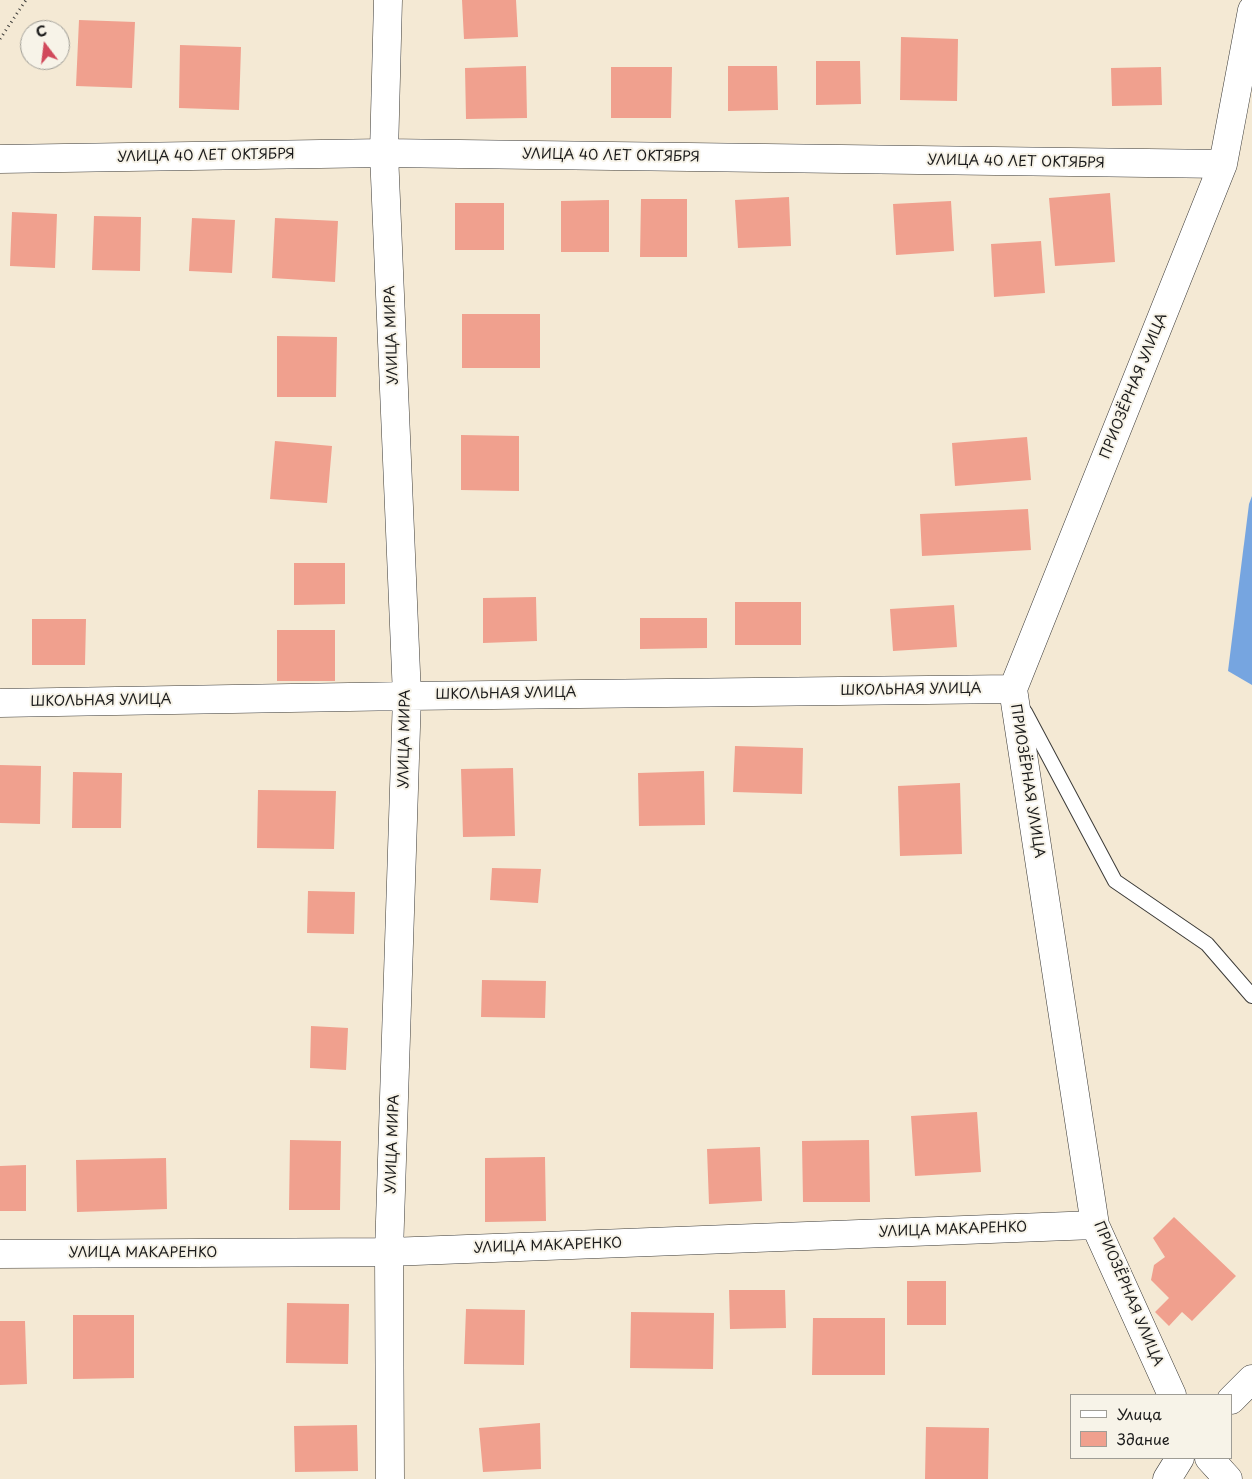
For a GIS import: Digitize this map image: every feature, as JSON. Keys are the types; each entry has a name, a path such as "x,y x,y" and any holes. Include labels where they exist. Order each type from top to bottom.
{"street":[{"name":"УЛИЦА МИРА","path":"388,0 384,153 407,696 389,1252 390,1479"},
{"name":"ПРИОЗЁРНАЯ УЛИЦА","path":"1172,1394 1096,1225 1013,689 1223,164 1252,10"},
{"name":"УЛИЦА 40 ЛЕТ ОКТЯБРЯ","path":"0,158 384,153 1223,164"},
{"name":"ШКОЛЬНАЯ УЛИЦА","path":"0,703 1013,689"},
{"name":"УЛИЦА МАКАРЕНКО","path":"0,1254 389,1252 1096,1225"},
{"path":"1232,1399 1252,1379"},
{"path":"1167,1479 1179,1459"},
{"path":"1210,1459 1228,1479"}],"lane":[{"path":"1013,689 1115,881 1207,944 1252,996"}],"path":[{"path":"0,38 26,0"}],"water":[{"path":"1252,496 1252,685 1228,671 1249,504"}],"building":[{"path":"462,0 516,0 518,37 464,39"},
{"path":"79,20 135,22 132,88 76,86"},
{"path":"901,37 958,39 957,101 900,100"},
{"path":"180,45 241,47 239,110 179,108"},
{"path":"816,61 860,61 861,104 816,105"},
{"path":"526,66 527,118 466,119 465,68"},
{"path":"728,66 777,66 778,110 728,111"},
{"path":"611,67 672,67 671,118 611,118"},
{"path":"1161,67 1162,105 1112,106 1111,68"},
{"path":"1110,193 1115,262 1055,266 1049,198"},
{"path":"789,197 791,246 738,248 735,200"},
{"path":"641,199 687,199 687,257 640,257"},
{"path":"609,200 609,252 561,252 561,201"},
{"path":"951,201 954,251 896,255 893,204"},
{"path":"455,203 504,203 504,250 455,250"},
{"path":"12,212 57,214 55,268 10,266"},
{"path":"94,216 141,217 140,271 92,270"},
{"path":"192,218 235,220 232,273 189,271"},
{"path":"275,218 338,221 335,282 272,278"},
{"path":"1041,241 1045,293 994,297 991,244"},
{"path":"462,314 540,314 540,368 462,368"},
{"path":"277,336 337,337 336,397 277,397"},
{"path":"461,435 519,436 519,491 461,490"},
{"path":"1027,437 1031,480 955,486 952,443"},
{"path":"275,441 332,446 327,503 270,499"},
{"path":"1028,509 1031,550 922,556 920,514"},
{"path":"294,563 345,563 345,604 294,605"},
{"path":"536,597 537,641 483,643 483,598"},
{"path":"735,602 801,602 801,645 735,645"},
{"path":"954,605 957,647 893,651 890,609"},
{"path":"640,618 707,618 707,648 640,649"},
{"path":"32,619 86,619 85,665 32,665"},
{"path":"277,630 335,630 335,681 277,681"},
{"path":"735,746 803,748 802,794 733,792"},
{"path":"0,765 41,766 40,824 0,823"},
{"path":"513,768 515,836 463,837 461,769"},
{"path":"704,771 705,825 639,826 638,773"},
{"path":"73,772 122,773 121,828 72,828"},
{"path":"960,783 962,854 900,856 898,786"},
{"path":"258,790 336,791 334,849 257,848"},
{"path":"492,868 541,869 538,903 490,900"},
{"path":"308,891 355,892 354,934 307,933"},
{"path":"482,980 546,981 545,1018 481,1017"},
{"path":"311,1026 348,1028 346,1070 310,1068"},
{"path":"977,1112 981,1172 915,1176 911,1116"},
{"path":"290,1140 341,1141 340,1210 289,1210"},
{"path":"869,1140 870,1202 803,1202 802,1141"},
{"path":"760,1147 762,1201 709,1204 707,1149"},
{"path":"545,1157 546,1221 485,1222 485,1158"},
{"path":"166,1158 167,1209 77,1212 76,1160"},
{"path":"26,1165 26,1211 0,1211 0,1166"},
{"path":"1174,1217 1236,1276 1192,1321 1182,1312 1169,1326 1155,1312 1169,1298 1151,1280 1154,1265 1165,1257 1153,1238"},
{"path":"907,1281 946,1281 946,1325 907,1325"},
{"path":"729,1290 785,1290 786,1328 730,1329"},
{"path":"287,1303 349,1304 348,1364 286,1363"},
{"path":"466,1309 525,1310 524,1365 464,1364"},
{"path":"631,1312 714,1313 713,1369 630,1368"},
{"path":"73,1315 134,1315 134,1378 73,1379"},
{"path":"813,1318 885,1318 885,1375 812,1375"},
{"path":"0,1321 25,1321 27,1384 0,1385"},
{"path":"540,1423 541,1469 483,1472 479,1428"},
{"path":"357,1425 358,1471 295,1472 294,1426"},
{"path":"926,1427 989,1428 988,1479 925,1479"}]}
